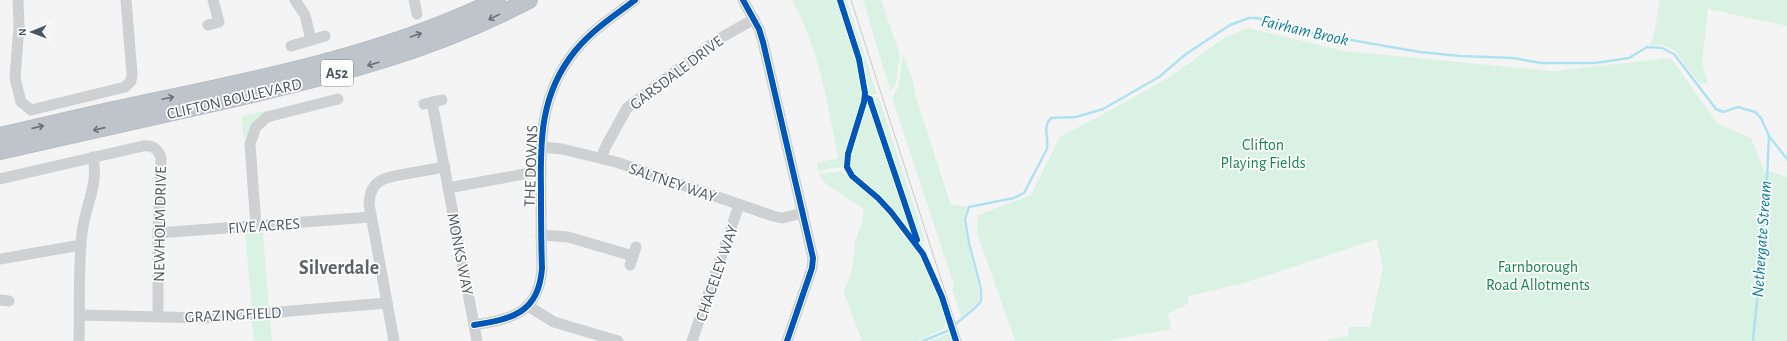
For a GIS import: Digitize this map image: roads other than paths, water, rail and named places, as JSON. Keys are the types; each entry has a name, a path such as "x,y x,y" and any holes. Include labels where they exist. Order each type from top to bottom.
{"highway":[{"name":"CLIFTON BOULEVARD","path":"0,136 311,66 418,34 468,14 497,0"},
{"name":"CLIFTON BOULEVARD","path":"0,151 305,82 372,64 419,49 473,28 529,0"}],"street":[{"path":"18,0 19,26 15,78 21,102 31,110 125,87 131,81 132,74 126,0"},
{"path":"208,25 220,22 213,0"},
{"path":"295,0 304,15 311,40"},
{"name":"THE DOWNS","path":"474,325 509,318 528,306 535,295 540,282 542,268 541,147 543,124 550,97 557,80 569,59 583,42 603,23 635,0"},
{"path":"743,0 754,19 763,42 812,252 813,263 787,341"},
{"name":"GARSDALE DRIVE","path":"602,158 606,146 627,108 717,40 754,19"},
{"path":"291,46 325,36"},
{"name":"MONKS WAY","path":"433,102 477,341"},
{"path":"256,226 250,144 256,127 267,117 333,103"},
{"name":"NEWHOLM DRIVE","path":"0,179 143,146 152,146 159,152 161,158 158,233 158,316"},
{"name":"SALTNEY WAY","path":"541,147 562,149 602,158 778,218 803,213"},
{"path":"79,341 81,245 83,225 95,182 93,157"},
{"path":"394,341 371,217 369,204 370,193 379,181 389,177 445,167"},
{"path":"448,188 541,171"},
{"name":"CHACELEY WAY","path":"692,341 739,205"},
{"name":"FIVE ACRES","path":"158,233 371,217"},
{"path":"541,235 568,237 633,256"},
{"path":"0,259 81,245"},
{"name":"GRAZINGFIELD","path":"80,315 236,316 387,303"},
{"path":"528,306 554,322 597,338 618,341"}],"waterway":[{"name":"Fairham Brook","path":"923,341 947,331 981,301 981,289 969,243 965,219 969,207 1014,198 1024,193 1047,149 1046,129 1048,121 1051,118 1076,117 1103,109 1159,77 1186,54 1230,25 1249,18 1257,18 1310,33 1420,52 1460,56 1513,58 1541,63 1595,63 1629,58 1647,47 1662,48 1674,54 1716,109 1723,112 1738,107 1755,112 1761,118 1769,136 1787,159"},
{"name":"Nethergate Stream","path":"1753,341 1761,260 1761,233 1767,177 1769,136"}],"tram line":[{"path":"851,0 961,341"}],"district":[{"name":"Silverdale","path":"339,267"}],"park label":[{"name":"Clifton Playing Fields","path":"1263,153"},
{"name":"Farnborough Road Allotments","path":"1538,275"}]}
